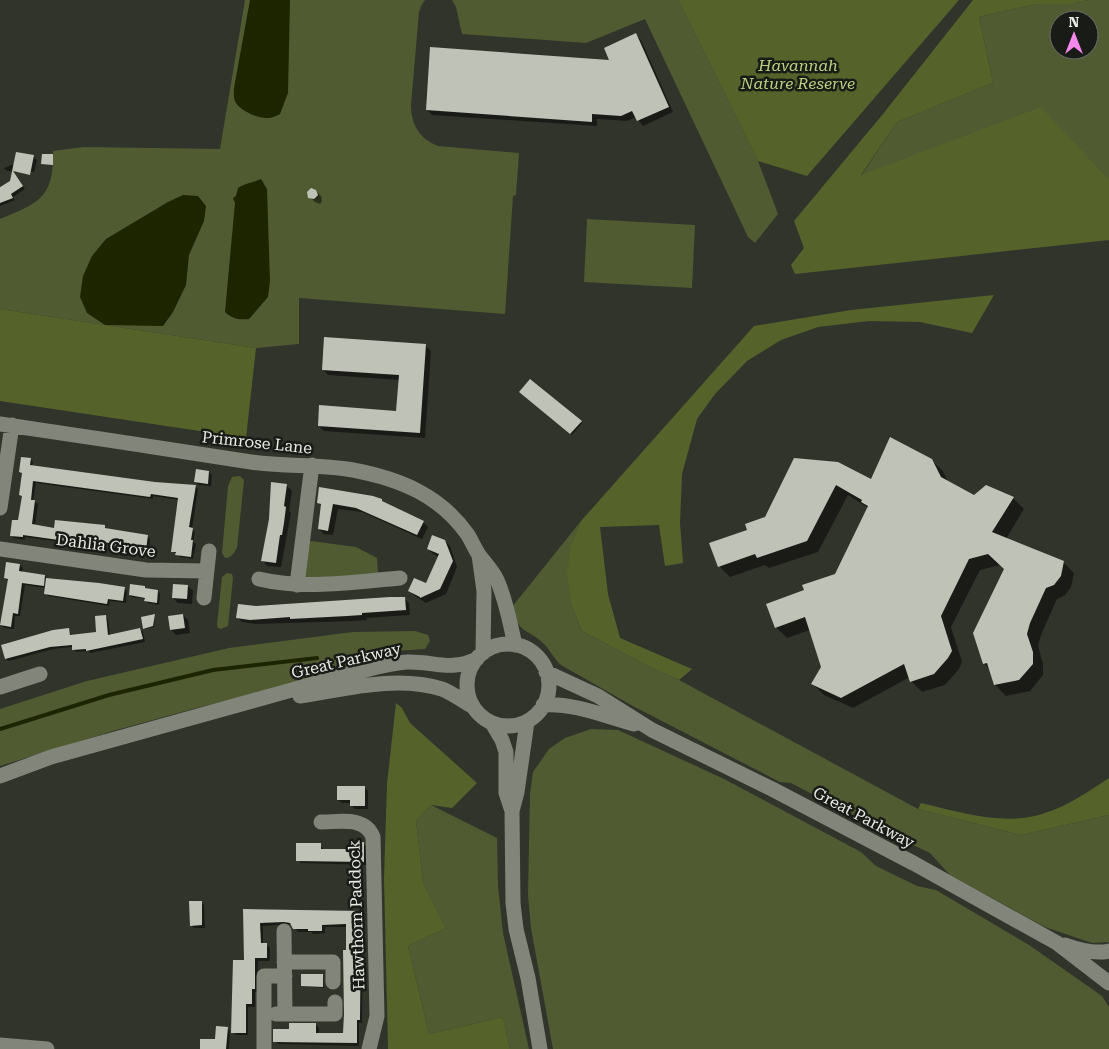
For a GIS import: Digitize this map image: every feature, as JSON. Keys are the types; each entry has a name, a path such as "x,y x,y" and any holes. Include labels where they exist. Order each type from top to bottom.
{"street":[{"name":"Primrose Lane","path":"6,424 255,462 312,466 365,473 409,485 430,498 447,512 468,535 496,579 504,598 515,645"},
{"path":"0,508 6,424"},
{"path":"298,585 312,466"},
{"name":"Dahlia Grove","path":"0,549 146,570 207,571"},
{"path":"204,598 209,551"},
{"name":"Primrose Lane","path":"479,555 484,591 480,656"},
{"path":"260,579 279,584 366,587 400,578"},
{"name":"Great Parkway","path":"0,776 51,757 349,674 392,664 418,662 452,666 466,664 498,646 515,645 537,657 546,672 598,696 652,730 772,789 906,859 1057,943 1109,983"},
{"path":"472,706 467,681 472,665 480,656"},
{"path":"492,723 509,726 527,722 539,712 544,705 548,688 546,672"},
{"path":"0,687 40,674"},
{"name":"Great Parkway","path":"223,708 352,688 405,683 425,685 444,690 472,706 492,723"},
{"name":"Great Parkway","path":"544,705 566,704 576,706 652,730"},
{"path":"527,722 517,792 512,811 513,903 516,929 528,978 540,1049"},
{"path":"492,723 502,740 506,752 506,793 512,811"},
{"name":"Hawthorn Paddock","path":"321,822 360,822 367,827 373,837 377,1016 369,1049"},
{"path":"284,931 285,1014"},
{"name":"Great Parkway","path":"1057,943 1080,950 1109,951"},
{"path":"264,1049 264,976 284,969 333,962 333,982"},
{"path":"264,1014 335,1014 335,1002"},
{"path":"0,1045 47,1049"}],"shaded area":[{"path":"245,0 425,0 419,12 411,105 411,112 418,130 426,139 438,146 519,153 516,195 513,196 505,314 299,298 299,344 256,348 0,309 0,219 25,208 42,197 51,179 53,151 83,147 220,149"},
{"path":"250,0 290,0 288,93 280,114 271,118 255,116 246,112 238,106 234,98 234,88"},
{"path":"452,0 678,0 758,161 778,214 755,243 748,237 645,19 586,43 462,34 456,7"},
{"path":"1088,0 1109,0 1109,180 861,176 897,122 993,83 979,17 1036,4 1073,4"},
{"path":"261,179 267,189 270,281 268,297 249,319 233,318 225,312 235,203 233,198 236,196 238,188"},
{"path":"183,195 198,196 206,206 204,221 189,255 186,285 173,312 163,326 105,325 87,313 80,297 83,276 92,256 106,239"},
{"path":"587,219 695,225 692,288 584,282"},
{"path":"240,476 244,480 237,548 231,556 225,558 222,553 228,486 232,477"},
{"path":"581,521 571,544 572,607 582,631 679,680 918,809 1021,835 1109,815 1109,942 1092,943 1045,927 950,875 930,853 877,828 791,783 780,782 631,705 561,665 544,644 521,627 512,607"},
{"path":"311,541 356,547 377,558 378,574 308,580 304,574 308,543"},
{"path":"227,573 232,574 233,578 228,626 221,629 218,628 217,624 222,577"},
{"path":"415,631 428,635 430,641 425,649 394,651 393,648 380,652 382,660 357,668 189,710 0,766 0,709 87,681 229,648 353,632"},
{"path":"591,729 618,730 724,779 861,852 876,866 917,886 936,890 1029,945 1102,996 1109,1007 1109,1049 553,1049 531,928 528,895 530,794 533,772 549,749 565,738"},
{"path":"431,805 497,838 498,886 503,933 529,1049 510,1049 503,1017 429,1034 408,946 446,928 423,882 416,821"}],"green space":[{"name":"Havannah Nature Reserve","path":"678,0 959,0 807,176 758,161"},
{"path":"973,0 1088,0 1073,4 1036,4 979,17 993,83 897,122 861,175 1041,107 1109,180 1109,240 795,274 791,265 804,248 794,221 883,114"},
{"path":"994,295 972,333 920,322 869,321 818,327 781,340 747,361 715,394 697,419 682,474 680,523 683,563 665,566 659,525 600,527 608,594 620,638 692,669 679,680 582,631 572,607 567,574 571,544 581,521 754,326 851,310"},
{"path":"0,309 256,348 246,438 0,401"},
{"path":"396,703 402,708 410,723 477,783 452,808 431,805 416,821 423,882 446,928 408,946 429,1034 503,1017 510,1049 388,1049 384,879 387,784"},
{"path":"1109,778 1109,815 1021,835 918,809 921,803 983,817 1015,819 1030,817 1062,806"}],"building":[{"path":"636,33 669,107 637,121 632,111 621,116 592,114 592,122 426,110 430,47 609,60 604,48"},
{"path":"16,152 34,155 30,175 13,171 23,186 11,194 13,198 0,203 0,187 10,181"},
{"path":"42,154 53,154 53,165 41,164"},
{"path":"311,188 316,190 318,195 314,199 308,198 307,192"},
{"path":"324,337 426,344 420,433 318,426 319,405 396,411 399,375 322,370"},
{"path":"530,379 582,421 570,434 519,392"},
{"path":"890,437 932,459 941,477 974,495 986,485 1014,497 992,532 1064,561 1061,576 1054,585 1046,588 1030,623 1027,634 1033,652 1033,664 1019,680 994,685 987,663 983,664 973,633 1004,569 988,554 969,559 941,616 952,651 934,674 910,682 904,664 841,698 811,684 821,667 805,617 775,628 766,604 804,590 802,585 835,574 868,506 861,502 862,500 836,485 807,541 757,558 755,554 718,567 709,543 747,530 745,524 765,517 794,458 838,462 871,479"},
{"path":"21,457 31,458 30,465 155,482 196,485 189,527 193,528 191,557 175,555 176,552 171,552 178,498 151,494 150,497 33,481 31,500 35,500 32,524 54,528 55,520 105,525 105,528 148,535 146,550 109,546 109,543 78,538 73,538 73,542 23,535 23,537 10,536 12,520 18,520 22,496 19,495 22,473 19,472"},
{"path":"196,469 209,471 208,484 194,482"},
{"path":"271,482 287,484 284,523 282,535 280,535 276,563 261,561 269,519"},
{"path":"319,487 373,496 424,521 417,535 356,508 333,504 328,531 318,529 321,504 317,503"},
{"path":"432,535 445,540 453,561 440,589 420,598 408,591 414,578 426,583 439,554 427,549"},
{"path":"6,562 20,564 19,571 45,575 44,586 22,583 18,614 13,613 11,627 0,625 8,579 4,578"},
{"path":"46,578 125,587 123,601 108,599 107,604 44,594"},
{"path":"130,584 158,590 157,603 144,601 145,598 129,595"},
{"path":"173,584 188,585 187,599 172,598"},
{"path":"405,597 406,610 362,613 362,615 290,619 290,617 250,620 236,618 238,604 256,606"},
{"path":"155,614 153,626 143,629 141,617"},
{"path":"183,614 185,628 170,630 168,616"},
{"path":"106,615 108,635 140,628 143,639 86,651 86,649 72,650 72,645 50,647 5,659 1,645 53,630 69,628 70,635 96,632 95,616"},
{"path":"337,786 365,786 365,806 350,806 350,800 337,800"},
{"path":"364,842 364,862 296,861 296,843 321,843 321,849 352,849 352,843"},
{"path":"189,901 202,901 202,925 190,926"},
{"path":"243,909 361,911 360,1020 357,1020 357,1043 273,1042 273,1029 289,1029 289,1023 316,1023 316,1033 343,1033 343,950 346,950 346,924 322,925 322,931 308,931 308,929 293,929 290,923 284,922 260,923 261,943 267,943 267,958 255,958 255,989 252,989 252,1004 246,1004 246,1033 231,1033 233,960 244,960"},
{"path":"301,974 323,974 323,987 301,986"},
{"path":"216,1026 228,1027 226,1049 200,1049 200,1039 215,1039"}],"waterway":[{"path":"0,729 109,695 213,670 317,658"}]}
